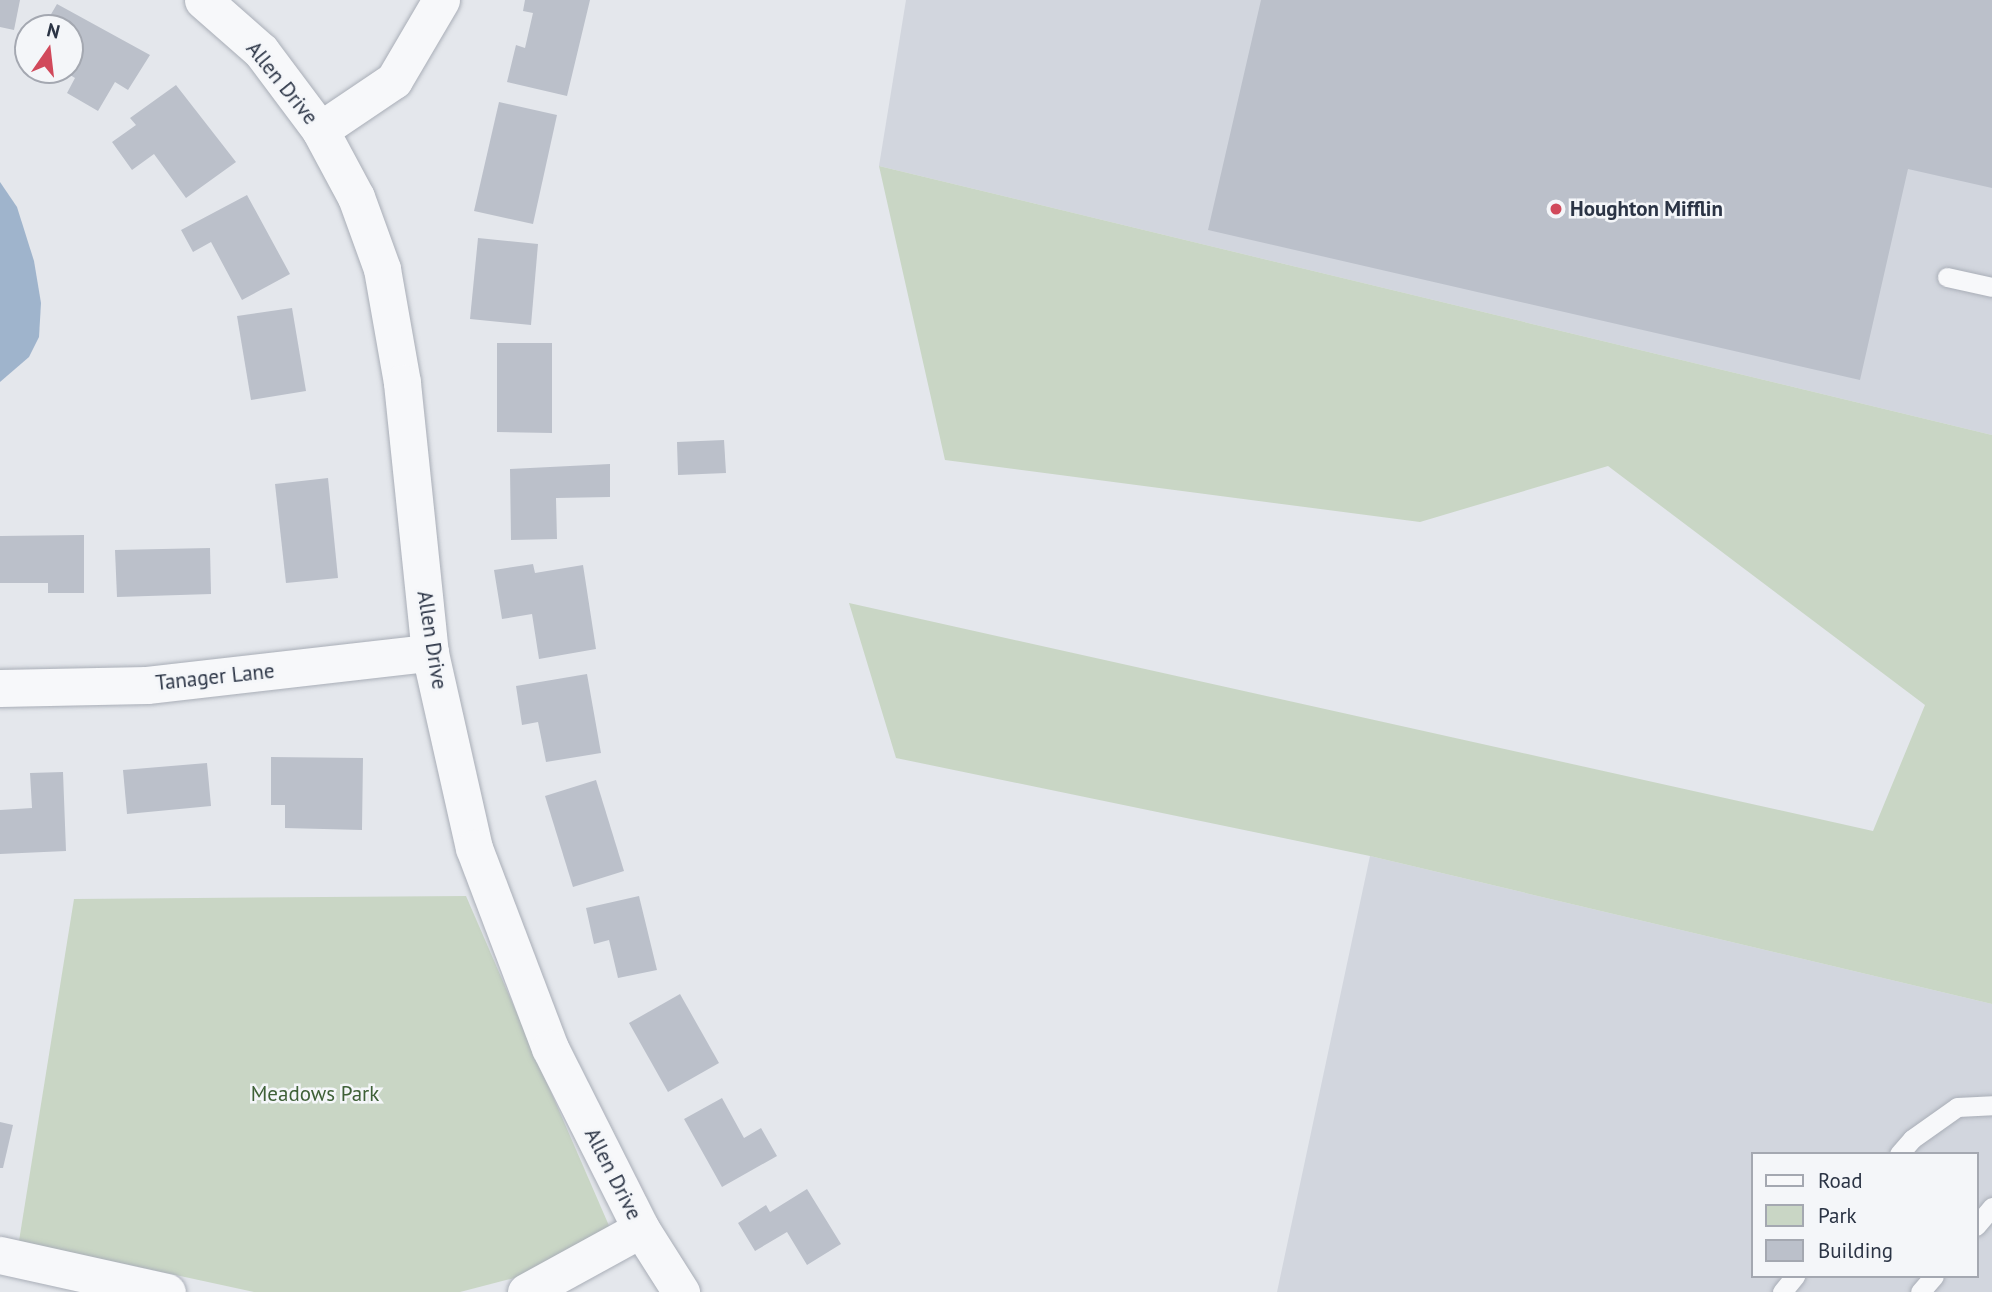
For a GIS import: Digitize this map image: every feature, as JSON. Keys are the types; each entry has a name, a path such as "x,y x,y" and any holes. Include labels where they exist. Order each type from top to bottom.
{"street":[{"name":"Allen Drive","path":"203,0 261,51 320,130 356,197 382,269 402,383 430,653 474,848 550,1048 641,1229 681,1292"},
{"path":"320,130 394,80 441,0"},
{"name":"Tanager Lane","path":"0,688 147,685 430,653"},
{"path":"526,1292 641,1229"},
{"path":"0,1255 167,1292"}],"lane":[{"path":"1947,277 1992,287"},
{"path":"1901,1152 1912,1139 1957,1108 1992,1105"},
{"path":"1978,1224 1992,1207"},
{"path":"1782,1292 1794,1278"},
{"path":"1920,1292 1932,1278"}],"shaded area":[{"name":"Houghton Mifflin","path":"906,0 1992,0 1992,435 879,166"},
{"path":"1370,856 1992,1004 1992,1292 1277,1292"}],"green space":[{"path":"879,166 1992,435 1992,1004 1370,856 896,758 849,603 1873,831 1925,705 1608,466 1420,522 945,460"},
{"name":"Meadows Park","path":"466,896 610,1228 526,1275 460,1292 254,1292 19,1241 74,899"}],"water":[{"path":"0,182 17,207 34,261 41,303 39,337 29,357 0,382"}],"building":[{"path":"0,0 20,0 17,14 14,14 14,30 0,27"},
{"path":"525,0 590,0 567,96 507,82 516,45 525,48 533,13 523,11"},
{"name":"Houghton Mifflin","path":"1261,0 1992,0 1992,188 1908,169 1860,380 1208,230"},
{"path":"57,4 75,14 51,14"},
{"path":"84,19 150,55 128,90 115,82 98,111 67,93 72,84 84,84"},
{"path":"176,85 236,162 186,198 154,154 132,170 112,142 136,125 130,118"},
{"path":"499,102 557,115 533,224 474,211"},
{"path":"247,195 290,274 242,300 211,242 193,252 181,230"},
{"path":"478,238 538,244 531,325 470,319"},
{"path":"292,308 306,391 251,400 237,316"},
{"path":"497,343 552,343 552,433 497,432"},
{"path":"724,440 726,473 678,475 677,442"},
{"path":"610,464 610,497 556,498 557,539 511,540 510,469"},
{"path":"328,478 338,578 286,583 275,484"},
{"path":"84,535 84,593 48,593 48,583 0,583 0,536"},
{"path":"210,548 211,594 117,597 115,550"},
{"path":"533,564 535,573 583,565 596,649 539,659 532,614 502,619 494,570"},
{"path":"587,674 601,753 546,762 538,722 522,725 516,686"},
{"path":"271,757 363,758 362,830 285,828 285,805 271,805"},
{"path":"207,763 211,806 127,814 123,770"},
{"path":"63,772 66,851 0,854 0,810 32,808 30,773"},
{"path":"596,780 624,871 573,887 545,796"},
{"path":"639,896 657,970 618,978 609,940 594,944 586,908"},
{"path":"680,994 719,1063 668,1092 629,1023"},
{"path":"722,1098 744,1138 761,1128 777,1156 722,1187 684,1119"},
{"path":"0,1122 13,1125 3,1168 0,1168"},
{"path":"807,1189 841,1244 807,1265 787,1232 755,1251 738,1223 766,1205 770,1212"}],"place":[{"name":"Houghton Mifflin","path":"1556,209"}]}
